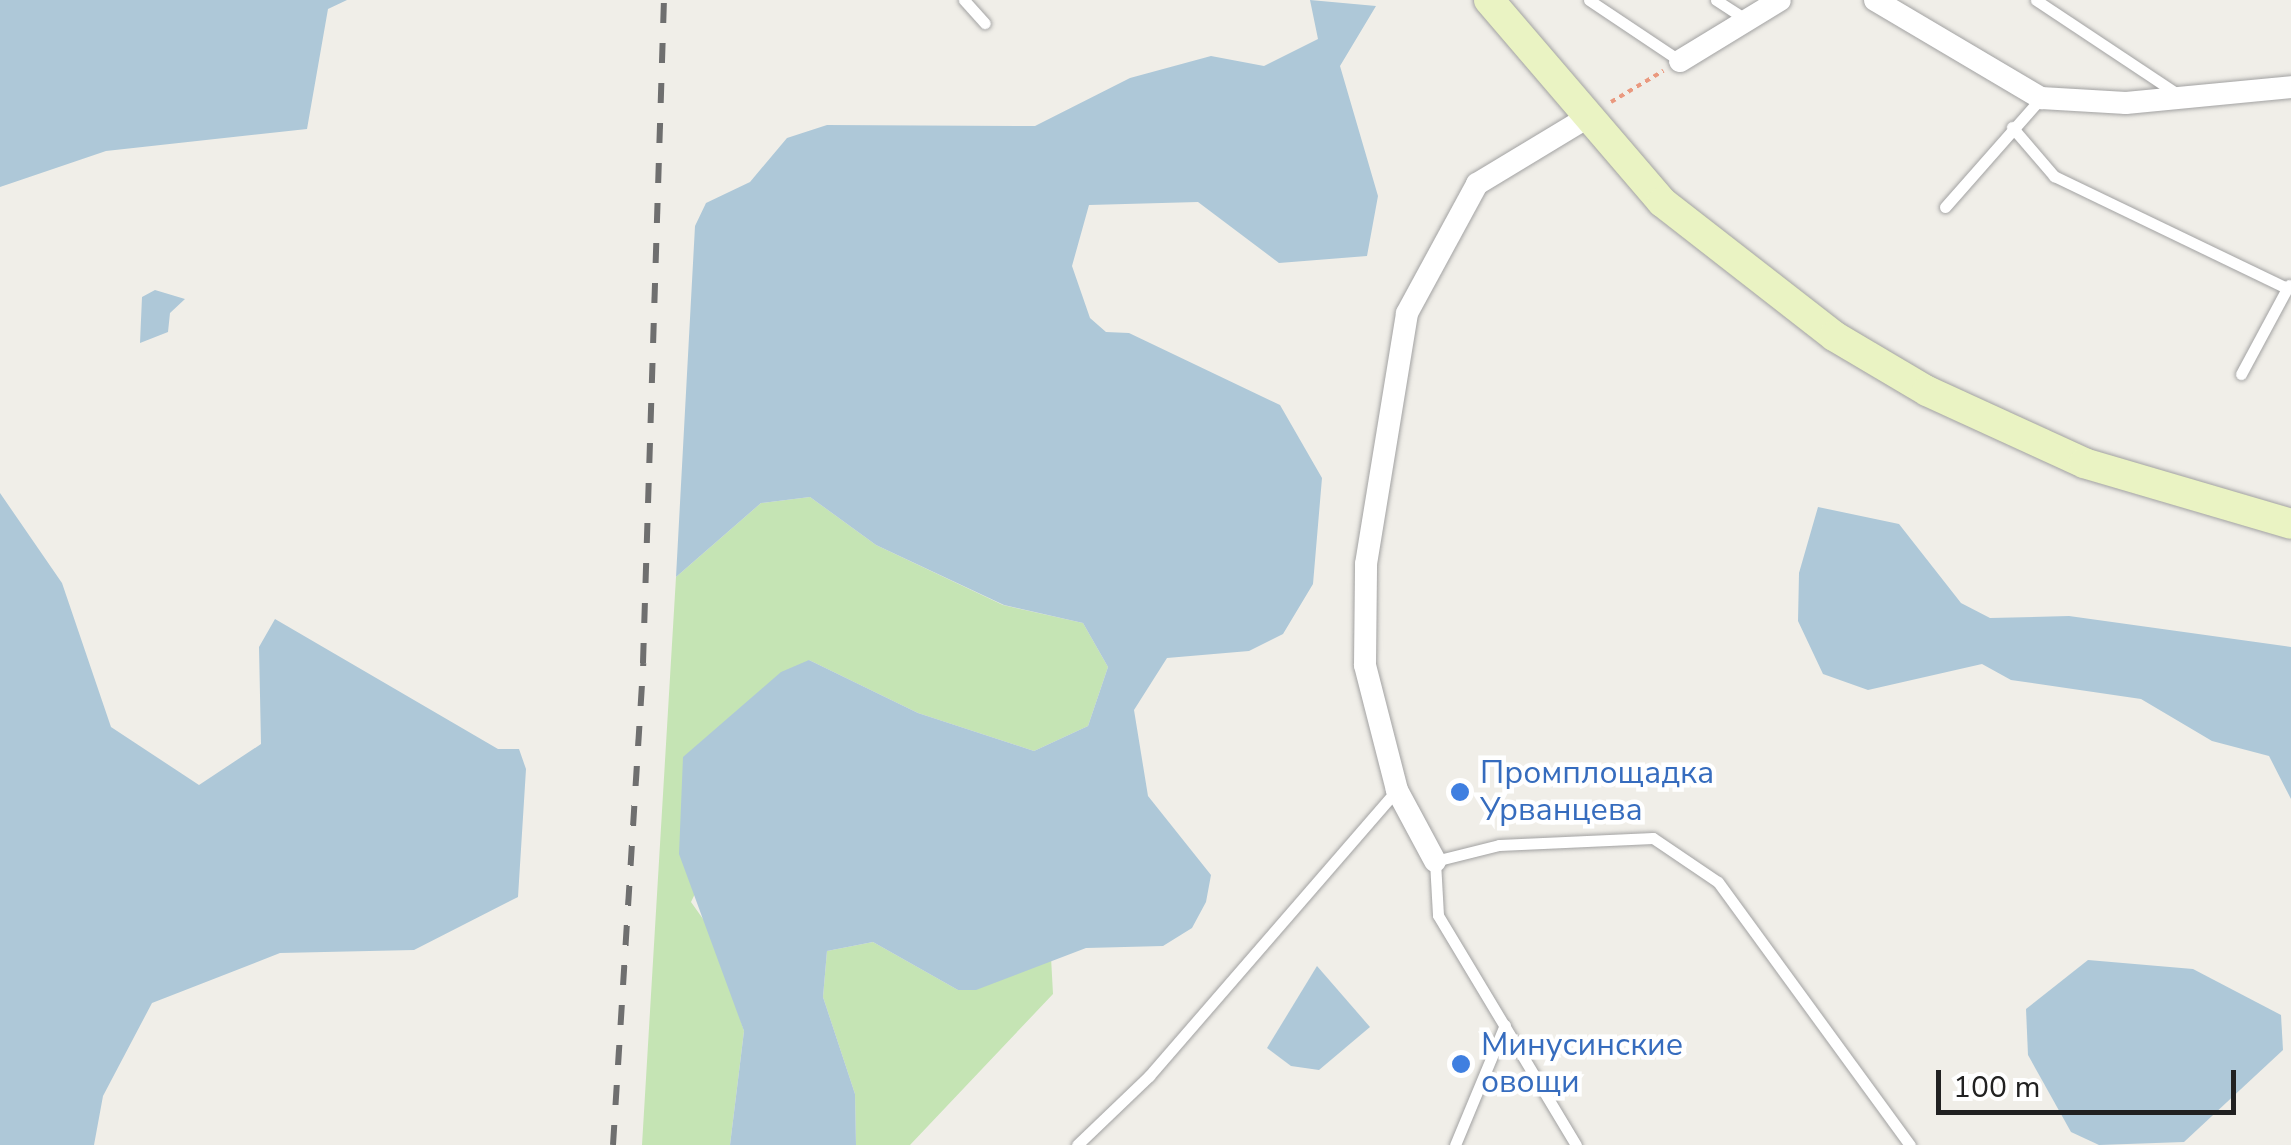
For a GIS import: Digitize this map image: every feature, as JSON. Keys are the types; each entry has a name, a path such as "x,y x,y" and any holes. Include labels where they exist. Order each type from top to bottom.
{"street":[{"path":"1489,0 1583,120 1741,271 1927,392 2084,462 2291,524"},
{"path":"1680,61 1780,0"},
{"path":"1875,0 2040,98 2182,97 2291,87"},
{"path":"1436,861 1397,790 1365,665 1366,564 1406,314 1477,184 1583,120"}],"lane":[{"path":"964,0 985,24"},
{"path":"1590,0 1680,61"},
{"path":"1716,0 1748,21"},
{"path":"2036,0 2182,97"},
{"path":"1945,208 2040,98"},
{"path":"2012,126 2054,176 2289,285 2241,374"},
{"path":"1077,1145 1149,1076 1397,790"},
{"path":"1576,1145 1438,915 1436,861 1499,845 1653,838 1718,882 1910,1145"},
{"path":"1455,1145 1505,1025"}],"path":[{"path":"1583,120 1680,61"}],"green space":[{"path":"810,497 876,545 1003,605 1083,623 1108,667 1088,726 1034,751 918,713 809,660 691,902 713,933 744,1031 730,1145 642,1145 676,577 761,503"},
{"path":"873,942 958,990 1051,957 1053,994 910,1145 856,1145 855,1094 823,997 827,951"}],"water":[{"path":"0,0 347,0 328,9 307,129 106,151 0,187"},
{"path":"1310,0 1376,6 1340,66 1378,196 1367,256 1279,263 1198,202 1089,205 1072,266 1090,318 1106,332 1129,333 1280,405 1322,478 1313,584 1283,634 1249,651 1167,658 1134,710 1148,796 1211,875 1206,902 1192,928 1163,946 1086,948 976,990 958,990 873,942 827,951 823,997 855,1094 856,1145 730,1145 744,1031 679,854 683,757 781,672 809,660 918,713 1034,751 1088,726 1108,667 1083,623 1004,605 876,545 810,497 761,503 676,577 695,226 706,203 750,182 787,138 827,125 1035,126 1130,78 1211,56 1264,66 1318,39"},
{"path":"155,290 185,299 170,313 168,332 140,343 142,297"},
{"path":"0,493 62,583 111,727 199,785 261,744 259,647 275,619 498,749 519,749 526,769 518,897 414,950 280,953 152,1003 103,1096 94,1145 0,1145"},
{"path":"1818,507 1899,524 1961,603 1990,618 2069,616 2291,647 2291,799 2269,756 2212,741 2141,699 2011,680 1982,664 1868,690 1823,674 1798,621 1799,573"},
{"path":"2088,960 2193,969 2281,1015 2283,1050 2184,1142 2099,1145 2071,1132 2028,1055 2026,1009"},
{"path":"1317,966 1370,1027 1319,1070 1291,1066 1267,1048"}],"railway":[{"path":"613,1145 643,663 664,0"}],"place":[{"name":"Промплощадка Урванцева","path":"1460,792"},
{"name":"Минусинские овощи","path":"1461,1064"}]}
